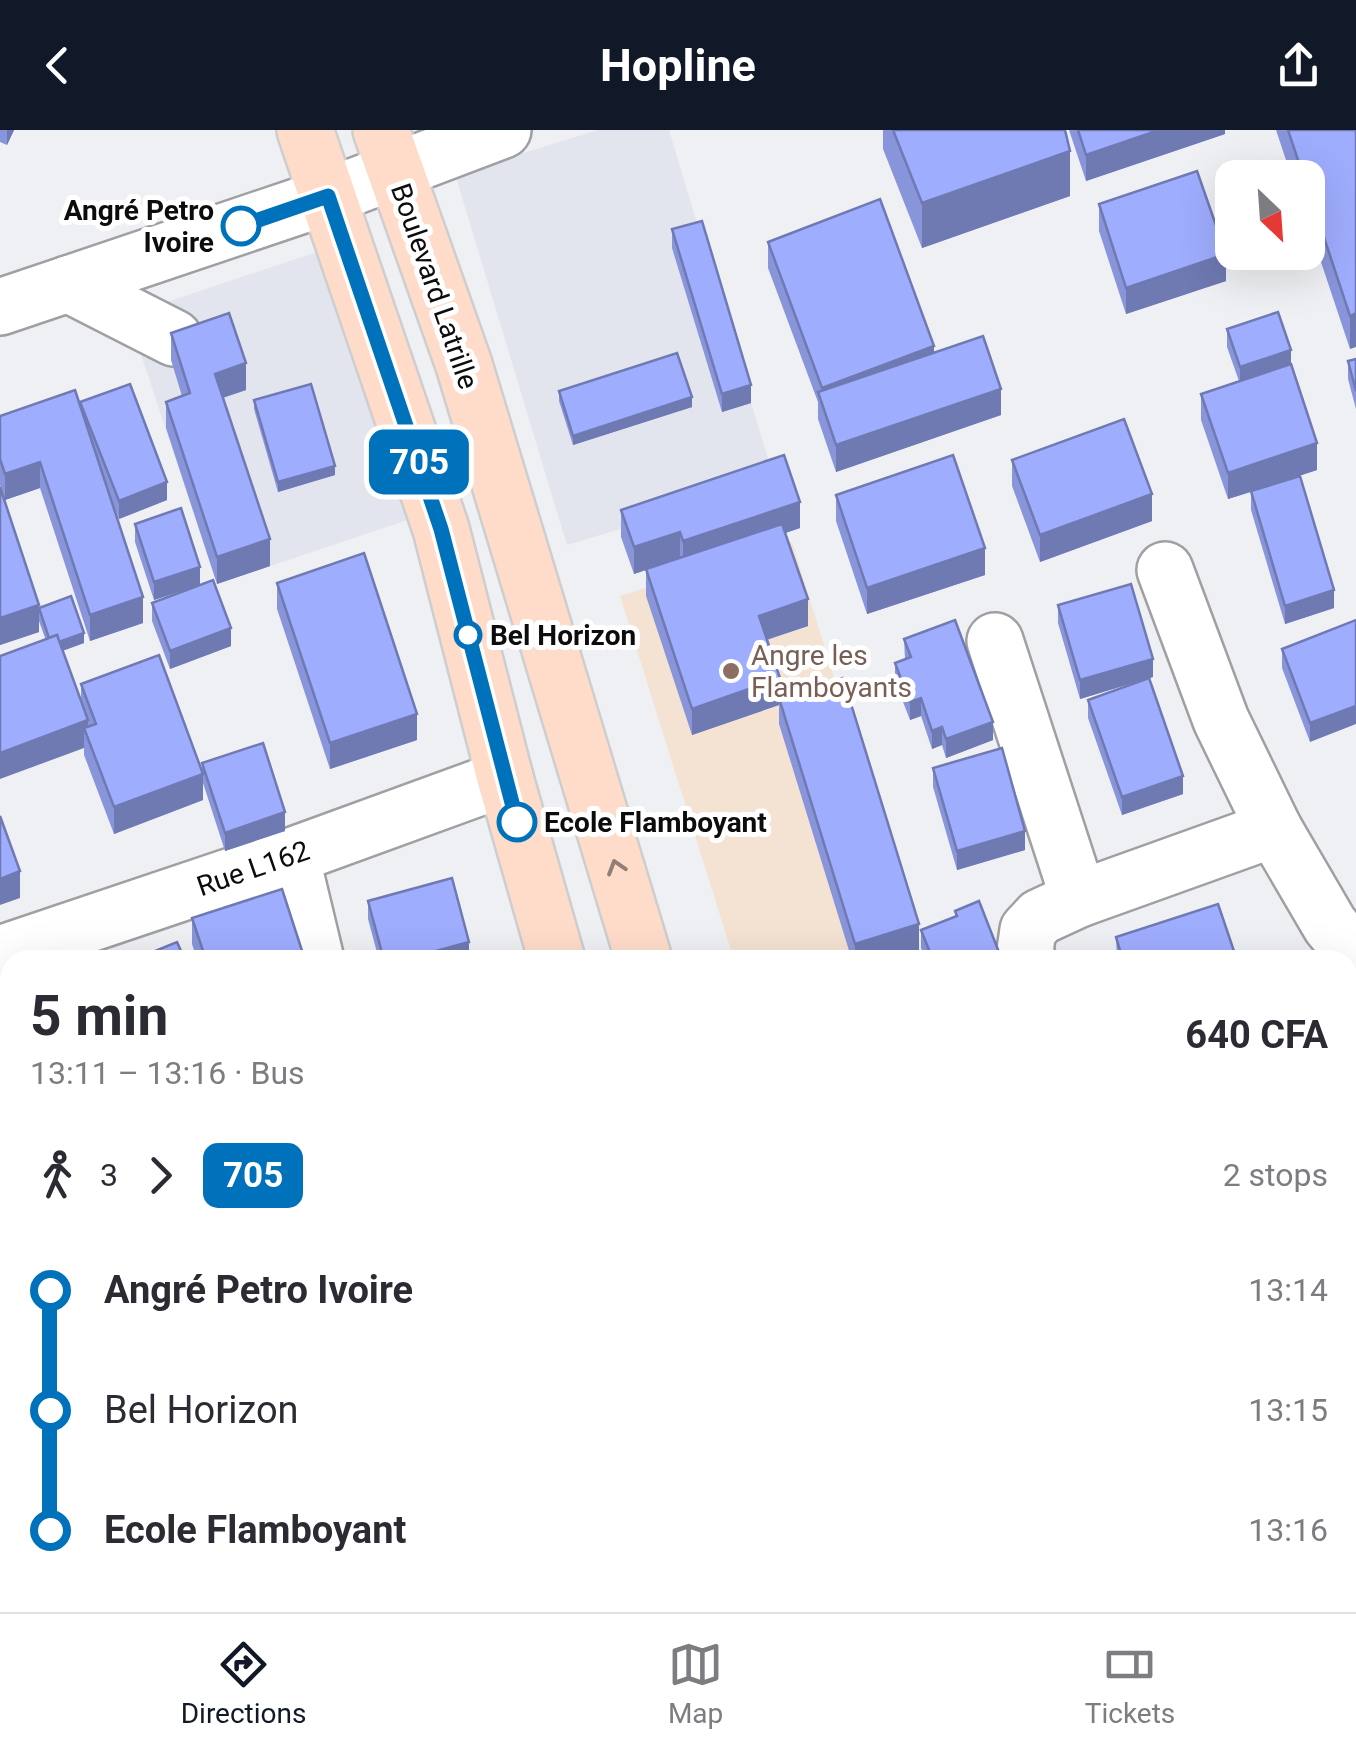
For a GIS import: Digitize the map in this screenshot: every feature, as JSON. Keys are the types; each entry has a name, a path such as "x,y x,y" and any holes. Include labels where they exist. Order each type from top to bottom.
{"main road":[{"path":"305,130 441,529 554,950"},
{"name":"Boulevard Latrille","path":"387,150 470,383 641,950"}],"street":[{"path":"0,307 328,196 387,150 503,130"},
{"path":"68,284 174,338"},
{"path":"1165,570 1221,720 1274,830 1330,925 1351,950"},
{"path":"995,641 1079,900"},
{"name":"Rue L162","path":"12,950 291,856 505,778"},
{"path":"1025,950 1028,930 1040,917 1274,830"},
{"path":"291,856 314,950"}],"shaded area":[{"path":"598,130 669,130 775,482 567,545 455,174"},
{"path":"332,247 422,515 217,584 128,315"},
{"path":"792,542 919,950 731,950 620,596"}],"building":[{"path":"893,130 1065,130 1070,151 922,203"},
{"path":"1078,130 1159,130 1086,155"},
{"path":"1288,130 1356,130 1356,313 1350,316 1325,240 1325,160 1298,160"},
{"path":"1197,171 1215,223 1215,258 1126,288 1099,204"},
{"path":"880,199 934,346 822,388 768,242"},
{"path":"702,221 751,385 722,394 672,229"},
{"path":"1278,312 1291,350 1240,367 1227,329"},
{"path":"229,313 246,363 215,374 270,539 217,557 166,402 190,393 171,333"},
{"path":"983,336 1001,389 836,445 818,392"},
{"path":"677,353 692,397 573,436 559,391"},
{"path":"1356,359 1356,391 1348,361"},
{"path":"1291,364 1317,443 1228,473 1201,394"},
{"path":"130,384 167,482 119,501 80,402"},
{"path":"311,384 335,466 278,482 254,400"},
{"path":"75,390 143,597 90,615 40,462 5,474 0,459 0,416"},
{"path":"1124,419 1152,494 1040,535 1012,460"},
{"path":"784,455 800,502 683,541 680,532 634,547 621,510"},
{"path":"953,455 985,548 867,588 836,495"},
{"path":"1300,476 1334,590 1285,606 1251,491"},
{"path":"0,487 39,605 0,618"},
{"path":"181,508 200,567 154,582 135,524"},
{"path":"782,524 808,599 759,616 780,678 692,709 646,569"},
{"path":"364,553 417,714 330,743 277,583"},
{"path":"213,580 231,628 170,651 152,603"},
{"path":"1131,584 1153,659 1080,680 1058,605"},
{"path":"71,596 84,633 59,642 57,635 49,638 39,608"},
{"path":"955,620 993,722 946,739 942,727 932,731 921,698 910,702 895,663 911,657 904,639"},
{"path":"1356,620 1356,706 1310,723 1282,649"},
{"path":"57,635 88,720 0,753 0,656"},
{"path":"159,655 203,774 114,807 84,728 96,724 81,684"},
{"path":"843,678 919,924 855,944 779,698"},
{"path":"1149,678 1183,776 1122,797 1088,700"},
{"path":"263,743 285,812 225,833 202,763"},
{"path":"1002,748 1025,831 957,851 933,768"},
{"path":"0,816 20,871 0,879"},
{"path":"452,878 469,942 440,950 381,950 368,901"},
{"path":"282,889 302,950 203,950 192,918"},
{"path":"979,901 998,950 929,950 921,930 957,916 955,911"},
{"path":"1218,904 1234,950 1120,950 1116,937"},
{"path":"177,942 181,950 157,950"}],"bus line":[{"name":"705","path":"241,226 328,196 441,529 517,822"}],"place":[{"name":"Angré Petro Ivoire","path":"241,226"},
{"name":"Bel Horizon","path":"468,635"},
{"name":"Angre les Flamboyants","path":"731,671"},
{"name":"Ecole Flamboyant","path":"517,822"}]}
